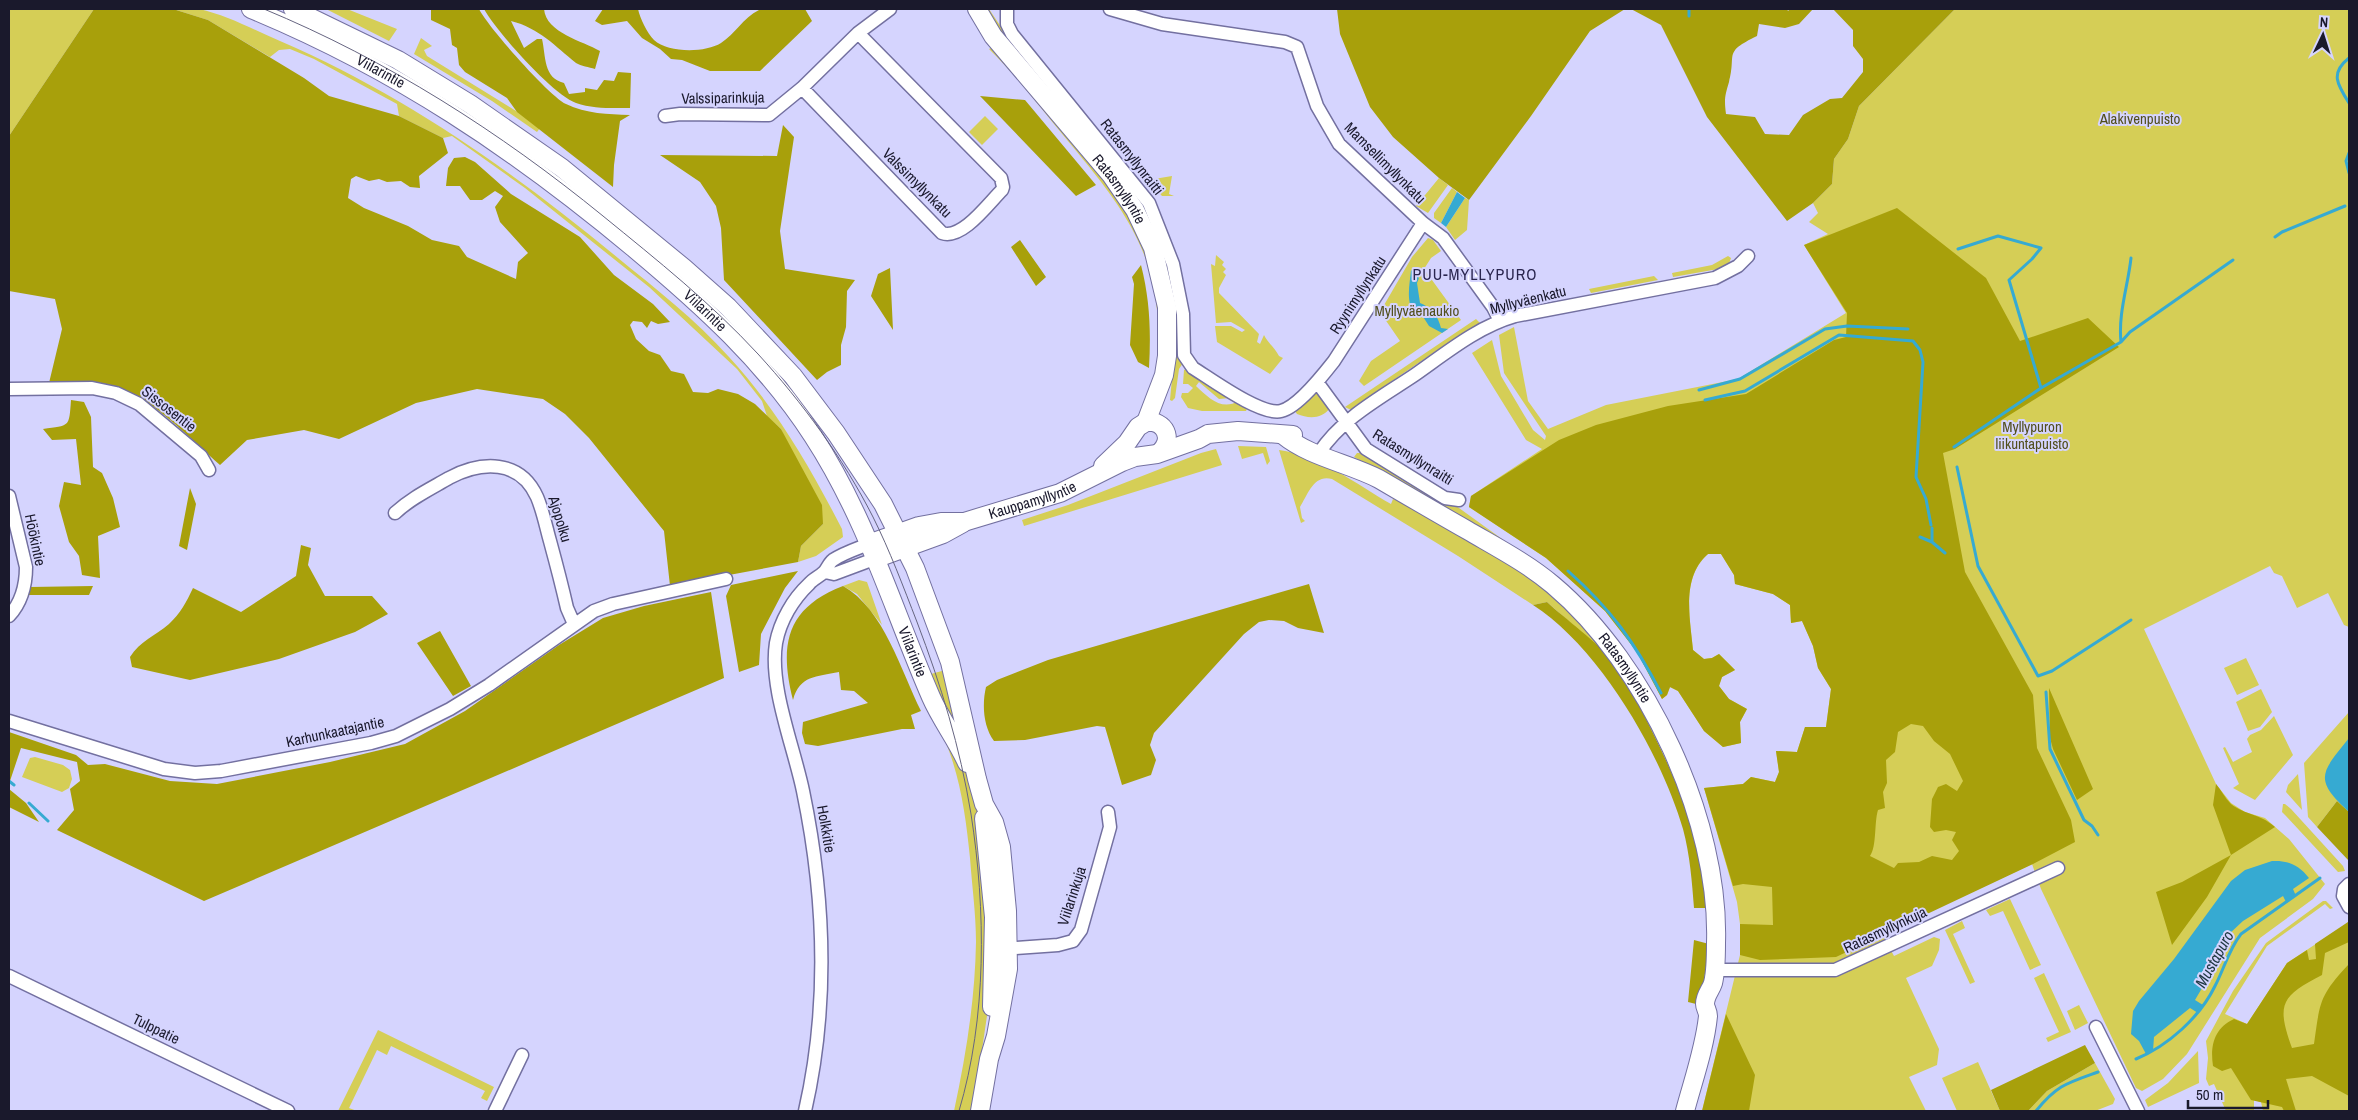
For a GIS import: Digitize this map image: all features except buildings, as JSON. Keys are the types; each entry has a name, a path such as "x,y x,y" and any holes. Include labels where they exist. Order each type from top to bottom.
{"main road":[{"name":"Viilarintie","path":"251,9 363,61 459,116 570,196 707,310 765,370 804,423 833,469 874,550 932,699 977,779"},
{"name":"Viilarintie","path":"293,9 398,60 470,104 562,168 684,268 728,307 793,376 836,433 883,504 902,540 950,662 977,779 984,804 994,822 1001,847 1005,878 1002,949 1004,998 989,1060 980,1111"},
{"name":"Ratasmyllyntie","path":"963,9 993,36 1110,175 1145,229 1159,268 1167,307 1167,356 1164,375 1166,393 1152,428 1198,431 1208,434 1238,431 1294,435 1321,449 1346,466 1359,468 1534,570 1571,601 1616,652 1662,733 1692,797 1701,824 1714,894 1716,926 1713,977 1707,991 1705,1005 1708,1013 1685,1111"},
{"name":"Ratasmyllyntie","path":"977,9 993,36"},
{"name":"Kauppamyllyntie","path":"1096,474 1152,428"},
{"path":"1152,428 1166,444 1154,454 1141,453 1135,446 1152,428"},
{"name":"Ratasmyllyntie","path":"1154,454 1199,439 1208,434"},
{"name":"Kauppamyllyntie","path":"874,550 902,540 943,534 964,522 1060,493 1096,474 1135,457 1154,454"}],"street":[{"path":"802,88 858,33 890,9"},
{"name":"Ratasmyllynraitti","path":"1007,9 1007,24 1012,34 1149,203 1164,238 1178,282 1182,314 1183,350 1187,362 1193,368 1231,391 1271,411 1289,408 1316,382 1366,450 1445,498 1459,500"},
{"name":"Mamsellimyllynkatu","path":"1110,9 1162,24 1292,44 1297,47 1317,106 1339,144 1423,223 1443,238 1493,307 1500,321"},
{"name":"Valssimyllynkatu","path":"802,88 942,233 949,235 962,230 1002,190 1003,182 858,33"},
{"name":"Valssiparinkuja","path":"665,116 680,114 769,114 802,88"},
{"name":"Ryynimyllynkatu","path":"1316,382 1334,361 1423,223"},
{"name":"Myllyväenkatu","path":"1321,449 1346,423 1480,330 1500,321 1715,278 1738,266 1748,256"},
{"name":"Sissosentie","path":"9,389 92,388 106,390 126,397 145,409 201,456 209,470"},
{"name":"Ajopolku","path":"395,513 407,501 459,473 477,466 500,467 519,475 532,488 540,505 567,608 574,624"},
{"name":"Höökintie","path":"9,496 26,567 26,578 21,598 9,616"},
{"name":"Holkkitie","path":"804,1111 814,1056 820,1005 822,960 820,904 816,861 806,807 782,706 775,658 778,634 787,612 807,585 824,572 832,561 874,550"},
{"name":"Karhunkaatajantie","path":"9,721 164,769 195,774 221,771 371,743 396,736 468,698 594,611 613,604 726,579"},
{"name":"Viilarinkuja","path":"1002,949 1058,945 1073,941 1081,930 1110,827 1108,812"},
{"name":"Ratasmyllynkuja","path":"1713,977 1835,970 2058,868"},
{"path":"2349,884 2343,893 2344,901 2349,907"},
{"name":"Tulppatie","path":"9,976 288,1111"},
{"path":"2096,1027 2138,1111"},
{"path":"494,1111 522,1055"}],"green space":[{"path":"196,8 230,19 326,62 371,86 457,137 579,226 689,318 716,343 746,376 777,417 805,461 842,529 843,537 816,556 798,562 801,546 823,524 781,429 767,416 762,401 737,369 649,287 525,188 452,136 443,138 399,116 397,104 314,59 290,49 279,50 270,57 208,20 173,9"},
{"path":"9,9 94,9 9,136"},
{"path":"326,9 347,9 397,29 389,41"},
{"path":"989,9 999,24 1141,198 1172,274 1183,363 1179,369 1175,398 1172,401 1170,400 1174,360 1173,305 1160,247 985,12"},
{"name":"Myllypuron liikuntapuisto","path":"1955,9 2349,9 2349,627 2344,625 2328,593 2297,608 2282,576 2274,573 2270,566 2144,629 2216,784 2231,803 2245,812 2265,818 2289,839 2325,884 2313,899 2260,938 2187,1054 2163,1079 2142,1091 2136,1088 2041,889 2032,864 1882,934 1894,956 1934,937 1940,939 1939,950 1932,966 1906,978 1939,1049 1937,1065 1909,1077 1926,1111 1702,1111 1740,955 1740,924 1737,902 1704,788 1743,784 1751,777 1775,782 1779,772 1776,751 1797,752 1805,727 1826,727 1831,689 1818,668 1813,646 1802,621 1791,623 1790,605 1773,594 1735,584 1734,575 1721,554 1708,554 1699,564 1691,586 1689,612 1693,650 1704,659 1712,658 1719,654 1735,670 1722,677 1719,686 1729,699 1747,709 1740,722 1741,743 1723,747 1704,731 1678,691 1670,687 1667,695 1662,699 1637,652 1605,611 1546,558 1469,507 1471,496 1542,449 1526,440 1472,353 1492,340 1501,376 1533,430 1545,440 1546,436 1504,373 1499,335 1514,327 1528,401 1548,429 1606,405 1738,379 1846,313 1804,245 1828,234 1809,222 1818,213 1813,203 1832,184 1834,159 1848,139 1859,106"},
{"path":"421,38 432,46 424,50 427,56 529,119 540,128 537,132 492,101 414,54"},
{"path":"993,47 1097,167 1145,240 1164,330 1157,365 1158,328 1155,295 1148,266 1137,239 1106,189 1009,69 989,49"},
{"path":"985,116 998,129 982,145 969,132"},
{"path":"1172,176 1169,194 1174,196 1162,196 1148,180"},
{"path":"1439,178 1448,185 1428,213 1416,206"},
{"path":"1452,188 1457,192 1441,223 1434,218 1434,213"},
{"path":"1465,198 1469,200 1467,230 1455,240 1446,227"},
{"name":"Myllyväenaukio","path":"1428,238 1433,240 1441,251 1431,258 1424,269 1461,320 1364,386 1359,381 1371,361 1400,341 1380,312 1412,257"},
{"path":"1216,255 1224,262 1222,265 1226,269 1223,272 1226,275 1219,288 1219,293 1259,334 1257,342 1260,344 1264,335 1279,356 1283,358 1270,374 1217,342 1215,326 1231,326 1242,332 1245,330 1231,322 1216,323 1211,264 1215,266"},
{"path":"1728,256 1731,258 1729,264 1724,268 1673,277 1672,273 1712,265"},
{"path":"1654,276 1658,280 1591,293 1589,289"},
{"path":"1476,319 1482,325 1461,334 1367,398 1361,407 1351,410 1345,407"},
{"path":"1187,368 1230,398 1219,399 1199,382 1196,386 1211,399 1227,405 1239,401 1248,406 1246,411 1202,411 1188,408 1181,397 1182,393 1188,393 1193,388 1188,384 1183,384 1184,370"},
{"path":"1313,394 1321,394 1330,408 1327,412 1315,417 1297,414 1295,411"},
{"path":"1238,446 1266,447 1270,461 1267,465 1263,453 1242,459"},
{"path":"1216,449 1222,465 1024,526 1022,520 1068,505 1201,453"},
{"path":"1279,450 1294,453 1323,464 1391,504 1393,499 1416,508 1514,565 1558,599 1596,639 1611,659 1547,602 1533,605 1458,556 1332,479 1321,479 1312,486 1300,507 1302,518 1305,521 1301,523"},
{"path":"1357,453 1364,453 1459,508 1502,539 1500,541 1354,457"},
{"path":"859,580 867,582 882,625 857,594 843,586"},
{"path":"2246,658 2259,685 2237,695 2224,668"},
{"path":"949,669 970,750 942,710 931,674"},
{"path":"2261,689 2272,712 2260,727 2248,731 2236,702"},
{"path":"2349,712 2349,812 2337,801 2317,827 2308,817 2304,763"},
{"path":"2274,716 2293,755 2255,800 2233,788 2239,784 2223,748 2225,747 2233,762 2252,752 2247,739 2250,735 2261,730"},
{"path":"943,736 962,758 976,794 984,850 988,1009 973,1111 954,1111 972,1006 976,932 964,811 954,765"},
{"path":"35,757 63,765 70,770 72,779 69,788 62,792 22,777 30,758"},
{"path":"2298,774 2302,810 2286,792 2288,785"},
{"path":"2283,804 2291,809 2343,866 2345,871 2338,872 2282,812"},
{"path":"2010,899 2041,965 2030,970 2003,911 1990,916 1986,910"},
{"path":"2323,901 2326,901 2333,908 2330,909 2325,904 2267,946 2225,1014 2247,1024 2287,963 2349,922 2349,1111 2263,1111 2261,1102 2254,1100 2254,1111 2226,1111 2214,1084 2209,1086 2206,1079 2208,1058 2206,1041 2233,991 2266,943"},
{"path":"1962,921 1965,928 1953,934 1975,982 1970,984 1945,930"},
{"path":"2044,973 2071,1032 2048,1042 2046,1038 2059,1032 2034,978"},
{"path":"2079,1005 2088,1023 2075,1030 2067,1011"},
{"path":"378,1030 494,1087 487,1101 481,1098 485,1091 391,1046 387,1055 377,1050 349,1108 357,1111 338,1111"},
{"path":"2198,1051 2199,1083 2148,1107 2145,1100 2168,1083"},
{"path":"1978,1062 2000,1111 1957,1111 1942,1078"},
{"path":"2095,1063 2115,1099 2113,1104 2095,1111 2028,1111 2047,1091"}],"shaded area":[{"path":"94,9 173,9 208,20 304,78 329,96 399,116 443,138 448,153 419,176 420,188 410,187 401,181 387,182 379,179 369,181 356,176 351,179 348,198 364,208 408,226 432,240 459,246 467,257 516,279 518,262 528,253 500,222 495,207 503,196 495,191 482,200 470,200 460,186 446,186 448,168 454,158 465,157 475,162 511,194 580,237 614,275 653,304 670,322 658,324 651,321 647,328 642,322 633,321 630,325 636,339 649,351 660,355 671,371 684,374 693,392 708,393 718,389 738,394 755,404 781,429 822,505 823,524 801,546 798,562 670,586 664,531 589,438 565,414 543,399 477,389 416,403 339,439 304,430 247,440 220,465 172,421 131,393 119,388 103,385 49,383 62,329 55,299 9,291 9,136"},
{"path":"431,9 479,9 520,60 546,88 566,104 581,110 597,113 630,115 620,121 613,187 517,112 507,98 465,72 459,65 457,48 452,45 450,29 431,20"},
{"path":"484,9 544,9 546,17 558,30 600,51 595,69 576,63 538,33 511,21 524,48 537,39 542,39 549,71 557,80 564,83 569,94 585,92 585,88 597,90 604,80 614,81 618,72 631,73 630,108 589,106 576,103 566,97 553,88 512,46"},
{"path":"603,9 638,9 644,25 654,40 668,47 687,50 706,49 721,43 748,17 763,9 805,9 812,21 760,71 710,71 682,60 671,59 660,49 642,38 627,21 602,25 595,21"},
{"path":"1337,9 1625,9 1590,31 1531,116 1469,200 1439,178 1393,137 1370,107 1340,34"},
{"path":"1631,9 1787,9 1788,11 1790,9 1813,9 1799,24 1785,28 1759,24 1757,36 1739,46 1733,54 1725,97 1726,114 1755,117 1765,134 1789,135 1803,115 1830,99 1842,98 1863,72 1863,59 1853,46 1853,30 1833,9 1955,9 1859,106 1848,139 1834,159 1832,184 1813,203 1787,221 1707,117 1661,25"},
{"path":"980,96 1025,100 1096,185 1076,196"},
{"path":"783,125 794,137 780,231 785,269 855,280 847,291 846,327 841,345 841,365 817,380 724,280 721,228 716,206 700,182 660,155 777,156"},
{"path":"1897,208 1986,278 2020,341 2088,318 2119,347 1955,449 1943,453 1965,572 2033,695 2037,748 2071,820 2075,842 2033,864 1836,957 1760,960 1740,955 1740,924 1773,925 1772,887 1743,884 1733,886 1704,788 1743,784 1751,777 1775,782 1779,772 1776,751 1797,752 1805,727 1826,727 1831,689 1818,668 1813,646 1802,621 1791,623 1790,605 1773,594 1735,584 1734,575 1721,554 1708,554 1699,563 1694,574 1689,599 1693,650 1704,659 1712,658 1719,654 1735,670 1722,677 1719,686 1729,699 1747,709 1740,722 1741,743 1723,747 1704,731 1678,691 1670,687 1667,695 1662,699 1637,652 1605,611 1546,558 1469,507 1471,496 1559,440 1596,425 1668,406 1746,394 1834,340 1846,337 1847,313 1804,245","holes":["1911,724 1923,726 1934,741 1950,754 1963,781 1957,791 1946,784 1938,787 1932,799 1930,827 1934,832 1946,830 1956,832 1952,840 1959,851 1952,860 1932,856 1919,862 1898,863 1894,868 1870,856 1874,846 1878,810 1885,808 1883,792 1887,783 1886,760 1895,752 1898,732"]},
{"path":"1020,240 1046,277 1036,286 1011,247"},
{"path":"1141,265 1149,316 1149,368 1138,362 1130,345 1134,284 1132,277"},
{"path":"890,268 893,330 871,296 878,274"},
{"path":"71,400 84,402 91,417 93,467 102,473 113,498 120,527 98,536 100,578 82,575 79,556 69,542 59,506 64,482 81,485 76,439 52,440 43,429 58,427 66,423 70,416"},
{"path":"190,488 196,504 187,550 179,546"},
{"path":"301,545 311,548 308,565 325,596 372,596 388,614 355,632 279,659 190,680 132,667 130,657 134,651 173,620 183,607 193,588 241,612 296,576"},
{"path":"798,571 785,588 761,634 759,665 739,672 726,596 731,585"},
{"path":"1309,584 1324,633 1298,628 1284,621 1269,620 1259,622 1244,634 1154,733 1150,745 1156,760 1151,775 1122,785 1105,727 1097,726 1025,740 994,741 990,735 984,715 985,694 986,687 997,680 1048,660"},
{"path":"93,586 89,595 28,595 30,587"},
{"path":"843,586 857,596 880,625 890,642 921,711 911,715 915,729 902,729 818,746 805,744 802,733 803,722 868,703 854,691 841,690 839,672 816,676 805,681 796,692 793,700 787,662 791,631 798,617 809,605"},
{"path":"711,592 724,678 204,901 57,830 74,810 70,789 80,781 77,762 21,748 9,784 9,732 76,755 88,765 105,764 170,781 217,784 330,762 405,744 465,711 559,645 603,618 644,606"},
{"path":"1547,602 1606,654 1624,678 1639,704 1672,773 1688,816 1700,861 1706,908 1694,908 1689,859 1683,829 1660,768 1644,737 1625,705 1582,648 1558,624 1533,605"},
{"path":"440,631 471,686 453,696 417,643"},
{"path":"2049,688 2093,789 2077,800 2053,749 2050,738"},
{"path":"2216,784 2236,808 2263,819 2275,827 2231,855 2213,805"},
{"path":"9,789 26,803 39,822 9,807"},
{"path":"2337,801 2349,812 2349,861 2317,827"},
{"path":"2231,855 2207,897 2172,945 2156,892 2182,882"},
{"path":"2348,922 2349,942 2325,953 2322,975 2308,982 2290,996 2284,1011 2284,1021 2292,1048 2314,1044 2322,1000 2332,984 2349,964 2349,1096 2312,1076 2286,1079 2296,1111 2284,1111 2282,1107 2251,1100 2231,1068 2222,1071 2213,1066 2212,1051 2215,1038 2222,1027 2234,1019 2247,1024 2287,963 2307,950 2309,960 2316,959 2315,944"},
{"path":"1694,940 1709,944 1702,995 1698,995 1696,1004 1688,1002"},
{"path":"1726,1014 1755,1075 1749,1111 1702,1111"},
{"path":"2085,1045 2095,1063 2047,1091 2028,1111 2000,1111 1991,1090"}],"water":[{"path":"1457,192 1465,198 1446,227 1441,223"},
{"path":"1411,270 1419,278 1417,283 1420,303 1434,312 1441,328 1448,329 1442,333 1429,326 1420,312 1415,313 1412,309 1409,298"},
{"path":"2349,738 2349,812 2330,791 2325,776 2332,760"},
{"path":"2272,861 2283,861 2293,864 2309,878 2293,889 2296,896 2286,902 2283,896 2243,921 2228,935 2195,1000 2203,1005 2198,1013 2190,1008 2154,1037 2153,1051 2146,1054 2139,1041 2131,1034 2133,1011 2139,1001 2174,959 2231,881 2245,870"}],"waterway":[{"path":"1689,9 1689,16"},
{"path":"2349,58 2343,63 2337,74 2341,90 2349,103"},
{"path":"2349,153 2346,161 2349,173"},
{"path":"2275,237 2282,232 2345,206"},
{"path":"1958,249 1998,236 2041,248 2009,280 2041,388"},
{"path":"2121,342 2122,310 2131,258"},
{"path":"1954,447 2041,388 2121,342 2130,332 2233,260"},
{"path":"1699,390 1740,379 1825,329 1847,326 1908,329"},
{"path":"1705,400 1745,391 1839,335 1913,341 1920,350 1923,362 1916,477 1926,499 1931,525"},
{"path":"1957,467 1978,566 2038,676 2052,671 2131,620"},
{"path":"1932,528 1932,542"},
{"path":"1920,537 1932,542 1945,553"},
{"path":"1568,571 1597,599 1621,627 1642,658 1661,693"},
{"path":"2046,692 2050,749 2084,820 2092,826 2098,835"},
{"path":"9,781 14,785"},
{"path":"29,803 48,821"},
{"name":"Mustapuro","path":"2136,1059 2171,1038 2201,1009 2209,998 2241,934 2320,878"},
{"name":"Mustapuro","path":"2036,1111 2050,1095 2063,1086 2098,1072"}],"tram line":[{"path":"264,9 354,51 441,100 524,155 564,185 703,300 740,335 806,411 849,473 885,543 926,646 942,693 967,789 976,850 981,925 981,963 975,1038 959,1111"}],"district":[{"name":"PUU-MYLLYPURO","path":"1475,274"}],"park label":[{"name":"Alakivenpuisto","path":"2140,119"}]}
